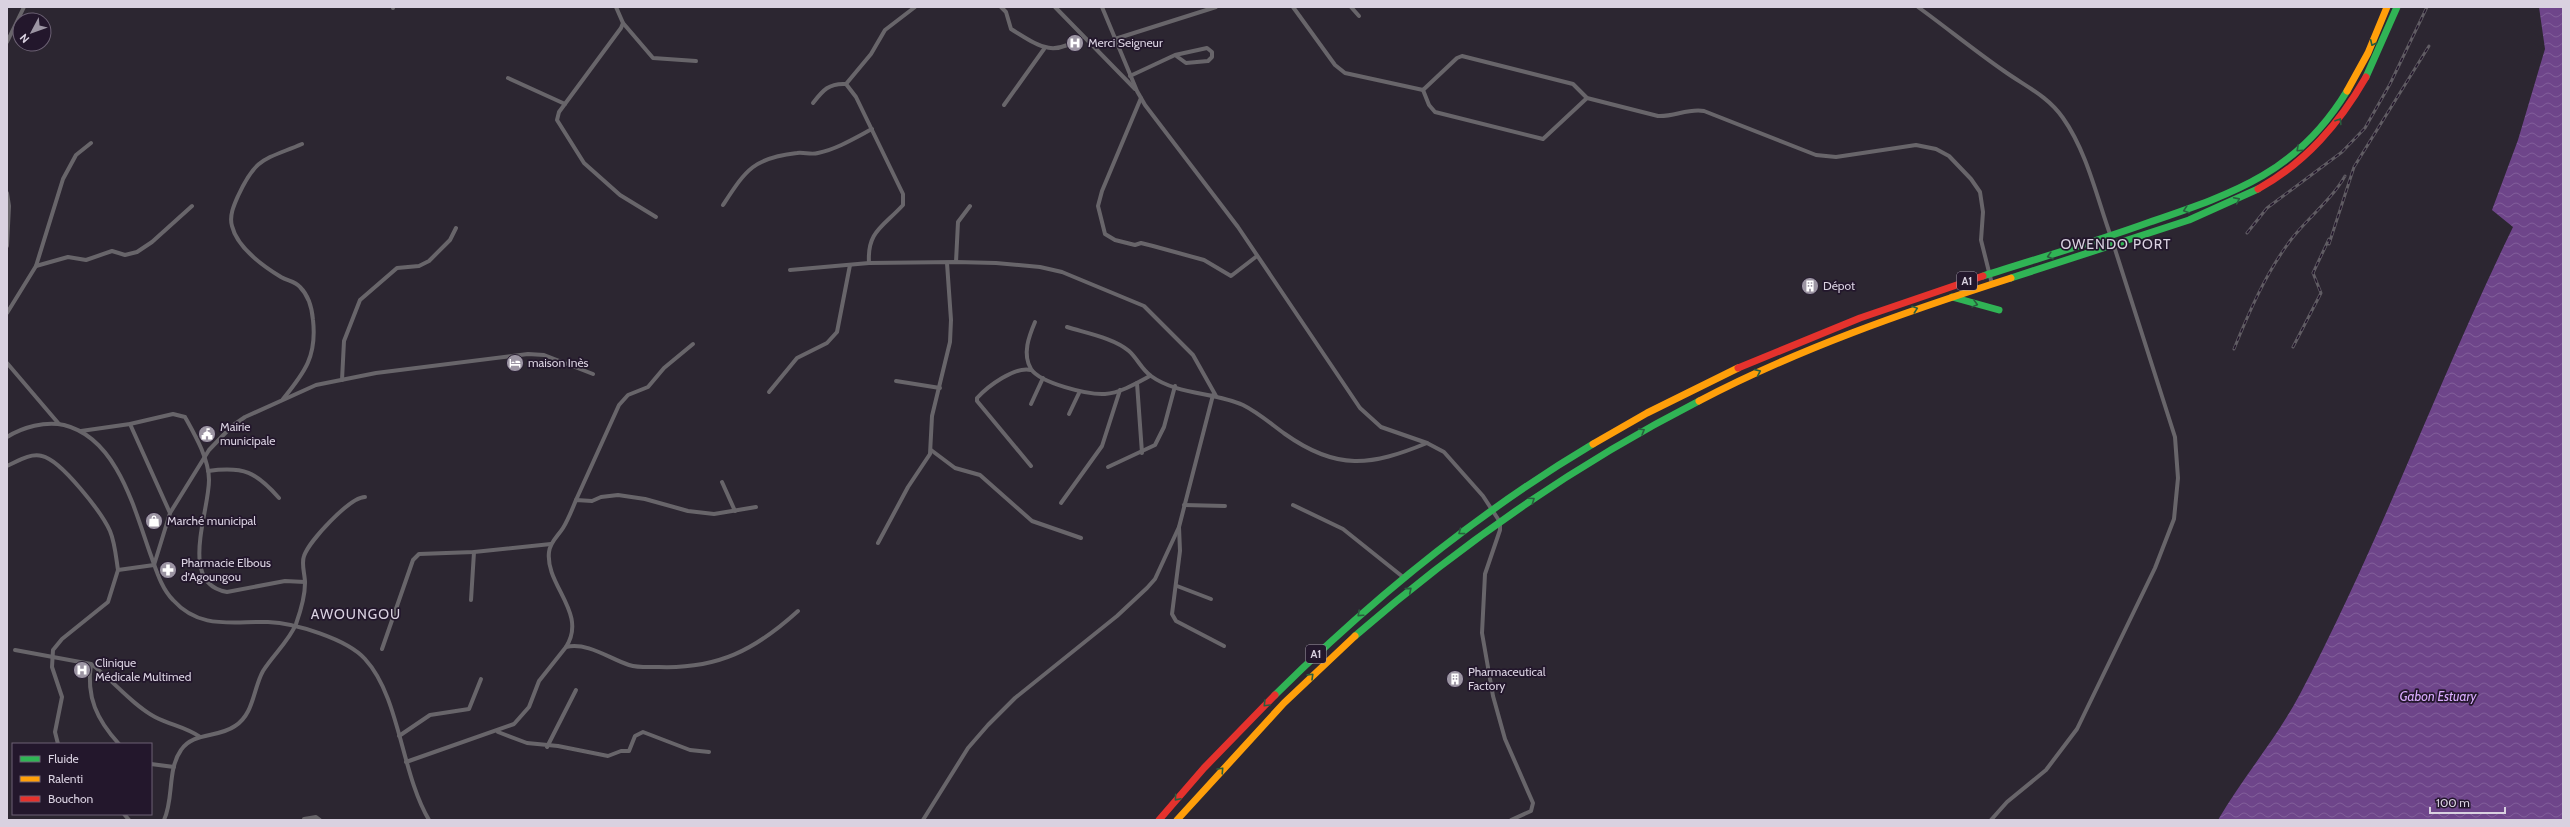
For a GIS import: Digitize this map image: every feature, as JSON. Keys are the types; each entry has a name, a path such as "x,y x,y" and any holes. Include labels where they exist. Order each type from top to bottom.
{"highway":[{"name":"A1","path":"1159,820 1195,777 1300,669 1403,577 1492,509 1603,438 1713,379 1858,317 1989,274 2111,237 2240,190 2264,177 2291,157 2319,130 2338,106 2365,60 2387,7"},
{"name":"A1","path":"1177,820 1286,701 1348,641 1426,577 1500,522 1576,469 1664,418 1727,386 1816,346 1915,308 2164,230 2232,203 2266,185 2300,160 2334,128 2376,58 2397,7"},
{"path":"1951,297 1999,310"}],"street":[{"path":"7,42 24,7"},
{"path":"616,7 623,23 653,58 696,61"},
{"path":"846,84 871,54 885,30 915,7"},
{"path":"1000,7 1006,12 1011,29 1044,48 1069,46 1082,37"},
{"path":"1055,7 1082,37 1137,91"},
{"path":"1102,7 1130,76 1141,98 1204,181 1257,256 1360,408 1381,427 1427,443 1450,457 1492,509 1500,522 1500,530 1485,574 1482,633 1493,696 1505,739 1533,803 1531,811 1511,820"},
{"path":"1115,39 1216,7"},
{"path":"1293,7 1340,70 1423,90"},
{"path":"1351,7 1359,16"},
{"path":"1918,7 2005,72 2030,87 2049,102 2063,117 2074,136 2114,245 2175,437 2178,478 2174,519 2155,568 2077,729 2046,770 2007,802 1991,820"},
{"path":"623,23 559,112 557,120 584,163 620,195 656,217"},
{"path":"1004,105 1044,48"},
{"path":"1130,76 1175,55 1208,48 1212,52 1212,57 1208,61 1186,63 1175,55"},
{"path":"1423,90 1457,58 1462,56 1574,84 1587,98 1658,116 1667,117 1689,110 1704,111 1804,152 1826,157 1836,157 1916,145 1936,149 1959,165 1980,192 1983,212 1981,240 1992,284"},
{"path":"508,78 566,104"},
{"path":"813,103 823,90 835,83 846,84"},
{"path":"846,84 872,129 903,194 903,205 871,237 868,249 869,263"},
{"path":"1423,90 1429,105 1435,112 1543,139 1587,98"},
{"path":"1141,98 1102,191 1098,206 1105,234 1115,240 1135,245 1141,243 1204,260 1231,276 1257,256"},
{"path":"723,205 746,171 760,161 798,153 817,154 842,145 872,129"},
{"path":"7,313 36,266 62,179 76,155 91,143"},
{"path":"283,399 309,362 315,337 312,314 307,296 301,287 273,271 240,242 231,225 232,214 248,173 254,166 302,144"},
{"path":"7,193 9,206 7,246"},
{"path":"36,266 68,257 86,260 112,251 125,255 137,252 152,242 192,206"},
{"path":"956,262 958,222 970,206"},
{"path":"342,380 344,342 360,300 397,268 419,266 429,261 450,240 456,228"},
{"path":"790,270 869,263 956,262 996,263 1040,267 1062,272 1144,306 1194,355 1214,396 1179,527 1155,579 1117,616 1015,698 988,725 968,748 923,820"},
{"path":"878,543 908,488 929,458 931,450 932,416 950,342 951,320 947,263"},
{"path":"769,392 784,378 798,358 827,343 837,332 850,265"},
{"path":"1031,370 1027,358 1027,340 1035,322"},
{"path":"1068,327 1125,348 1150,376 1175,386 1214,396 1254,411 1286,434 1326,456 1355,462 1380,460 1427,443"},
{"path":"406,762 498,732 514,724 529,707 539,681 566,647 574,629 569,610 550,560 551,544 563,528 619,405 628,395 648,387 664,368 693,344"},
{"path":"154,565 170,513 204,457 232,426 260,409 296,395 316,385 384,372 533,354 544,355 593,374"},
{"path":"7,363 59,424"},
{"path":"1031,466 977,401 977,398 995,382 1022,369 1031,370 1043,378 1079,393 1105,394 1120,390 1150,376"},
{"path":"1031,404 1043,378"},
{"path":"896,381 940,388"},
{"path":"1137,383 1142,453"},
{"path":"1108,467 1151,448 1159,438 1175,386"},
{"path":"1061,503 1102,446 1120,390"},
{"path":"1069,414 1079,393"},
{"path":"81,431 130,424 173,414 181,414 185,417 204,457 210,479 199,563 201,572 209,584 218,591 228,592 286,581 305,582"},
{"path":"7,437 32,426 59,424 81,431 101,449 115,468 154,565 171,599 195,618 215,623 267,622 295,627 344,643 366,660 390,707 418,800 429,820"},
{"path":"130,424 170,513"},
{"path":"931,450 954,468 980,475 1032,521 1081,538"},
{"path":"7,466 28,456 42,456 49,458 59,467 105,521 112,538 118,570 108,602 62,639 53,650 52,667 62,697 55,732 58,743"},
{"path":"208,471 245,471 256,475 280,498"},
{"path":"722,482 735,511"},
{"path":"576,500 592,501 601,497 618,495 646,499 688,511 714,514 756,507"},
{"path":"164,820 172,791 174,767 180,751 186,744 200,737 225,731 240,722 254,699 263,672 295,627 303,602 305,582 304,555 313,542 354,499 365,497"},
{"path":"1293,505 1343,529 1403,577"},
{"path":"1184,506 1225,506"},
{"path":"1179,527 1177,586 1173,618 1224,646"},
{"path":"382,649 416,557 424,552 474,552 551,544"},
{"path":"471,600 474,552"},
{"path":"118,570 154,565"},
{"path":"1177,586 1211,599"},
{"path":"566,647 580,646 631,666 689,668 717,661 749,648 778,630 798,611"},
{"path":"15,650 91,664 143,709 156,718 190,730 200,737"},
{"path":"91,664 90,689 92,704 106,730 119,743"},
{"path":"399,736 430,715 469,709 481,679"},
{"path":"547,747 576,690"},
{"path":"498,732 527,743 547,747 558,746 608,756 621,751 630,751 635,736 643,732 690,750 709,752"},
{"path":"152,764 174,767"},
{"path":"304,819 316,817 320,820"}],"water":[{"name":"Gabon Estuary","path":"2539,7 2563,7 2563,820 2218,820 2291,710 2329,637 2383,520 2459,344 2513,227 2492,210 2518,140 2545,49"}],"railway":[{"path":"2247,233 2267,208 2342,152 2365,128 2390,84 2427,7"},
{"path":"2329,244 2354,167 2429,46"},
{"path":"2234,349 2259,293 2281,253 2333,193 2345,176"},
{"path":"2293,347 2321,293 2313,273 2329,239"}],"traffic: fast":[{"path":"2366,77 2397,7"},
{"path":"1983,276 2129,229 2210,201 2237,189 2262,176 2286,160 2308,142 2328,119 2347,91"},
{"path":"2011,278 2189,220 2258,189"},
{"path":"1952,297 1999,310"},
{"path":"1355,636 1436,569 1520,508 1607,452 1699,401"},
{"path":"1275,695 1349,625 1426,560 1508,499 1593,444"}],"traffic: slow":[{"path":"2347,91 2368,53 2387,7"},
{"path":"1699,401 1736,382 1813,348 1931,304 2011,278"},
{"path":"1593,444 1647,413 1738,368"},
{"path":"1177,820 1284,703 1355,636"}],"traffic: jam":[{"path":"2258,189 2291,167 2320,140 2344,111 2366,77"},
{"path":"1738,368 1860,318 1983,276"},
{"path":"1159,820 1204,768 1275,695"}],"place":[{"name":"Merci Seigneur","path":"1075,43"},
{"name":"Dépot","path":"1810,286"},
{"name":"maison Inès","path":"515,363"},
{"name":"Mairie municipale","path":"207,434"},
{"name":"Marché municipal","path":"154,521"},
{"name":"Pharmacie Elbous d'Agoungou","path":"168,570"},
{"name":"Clinique Médicale Multimed","path":"82,670"},
{"name":"Pharmaceutical Factory","path":"1455,679"}],"district":[{"name":"OWENDO PORT","path":"2116,244"},
{"name":"AWOUNGOU","path":"356,614"}]}
